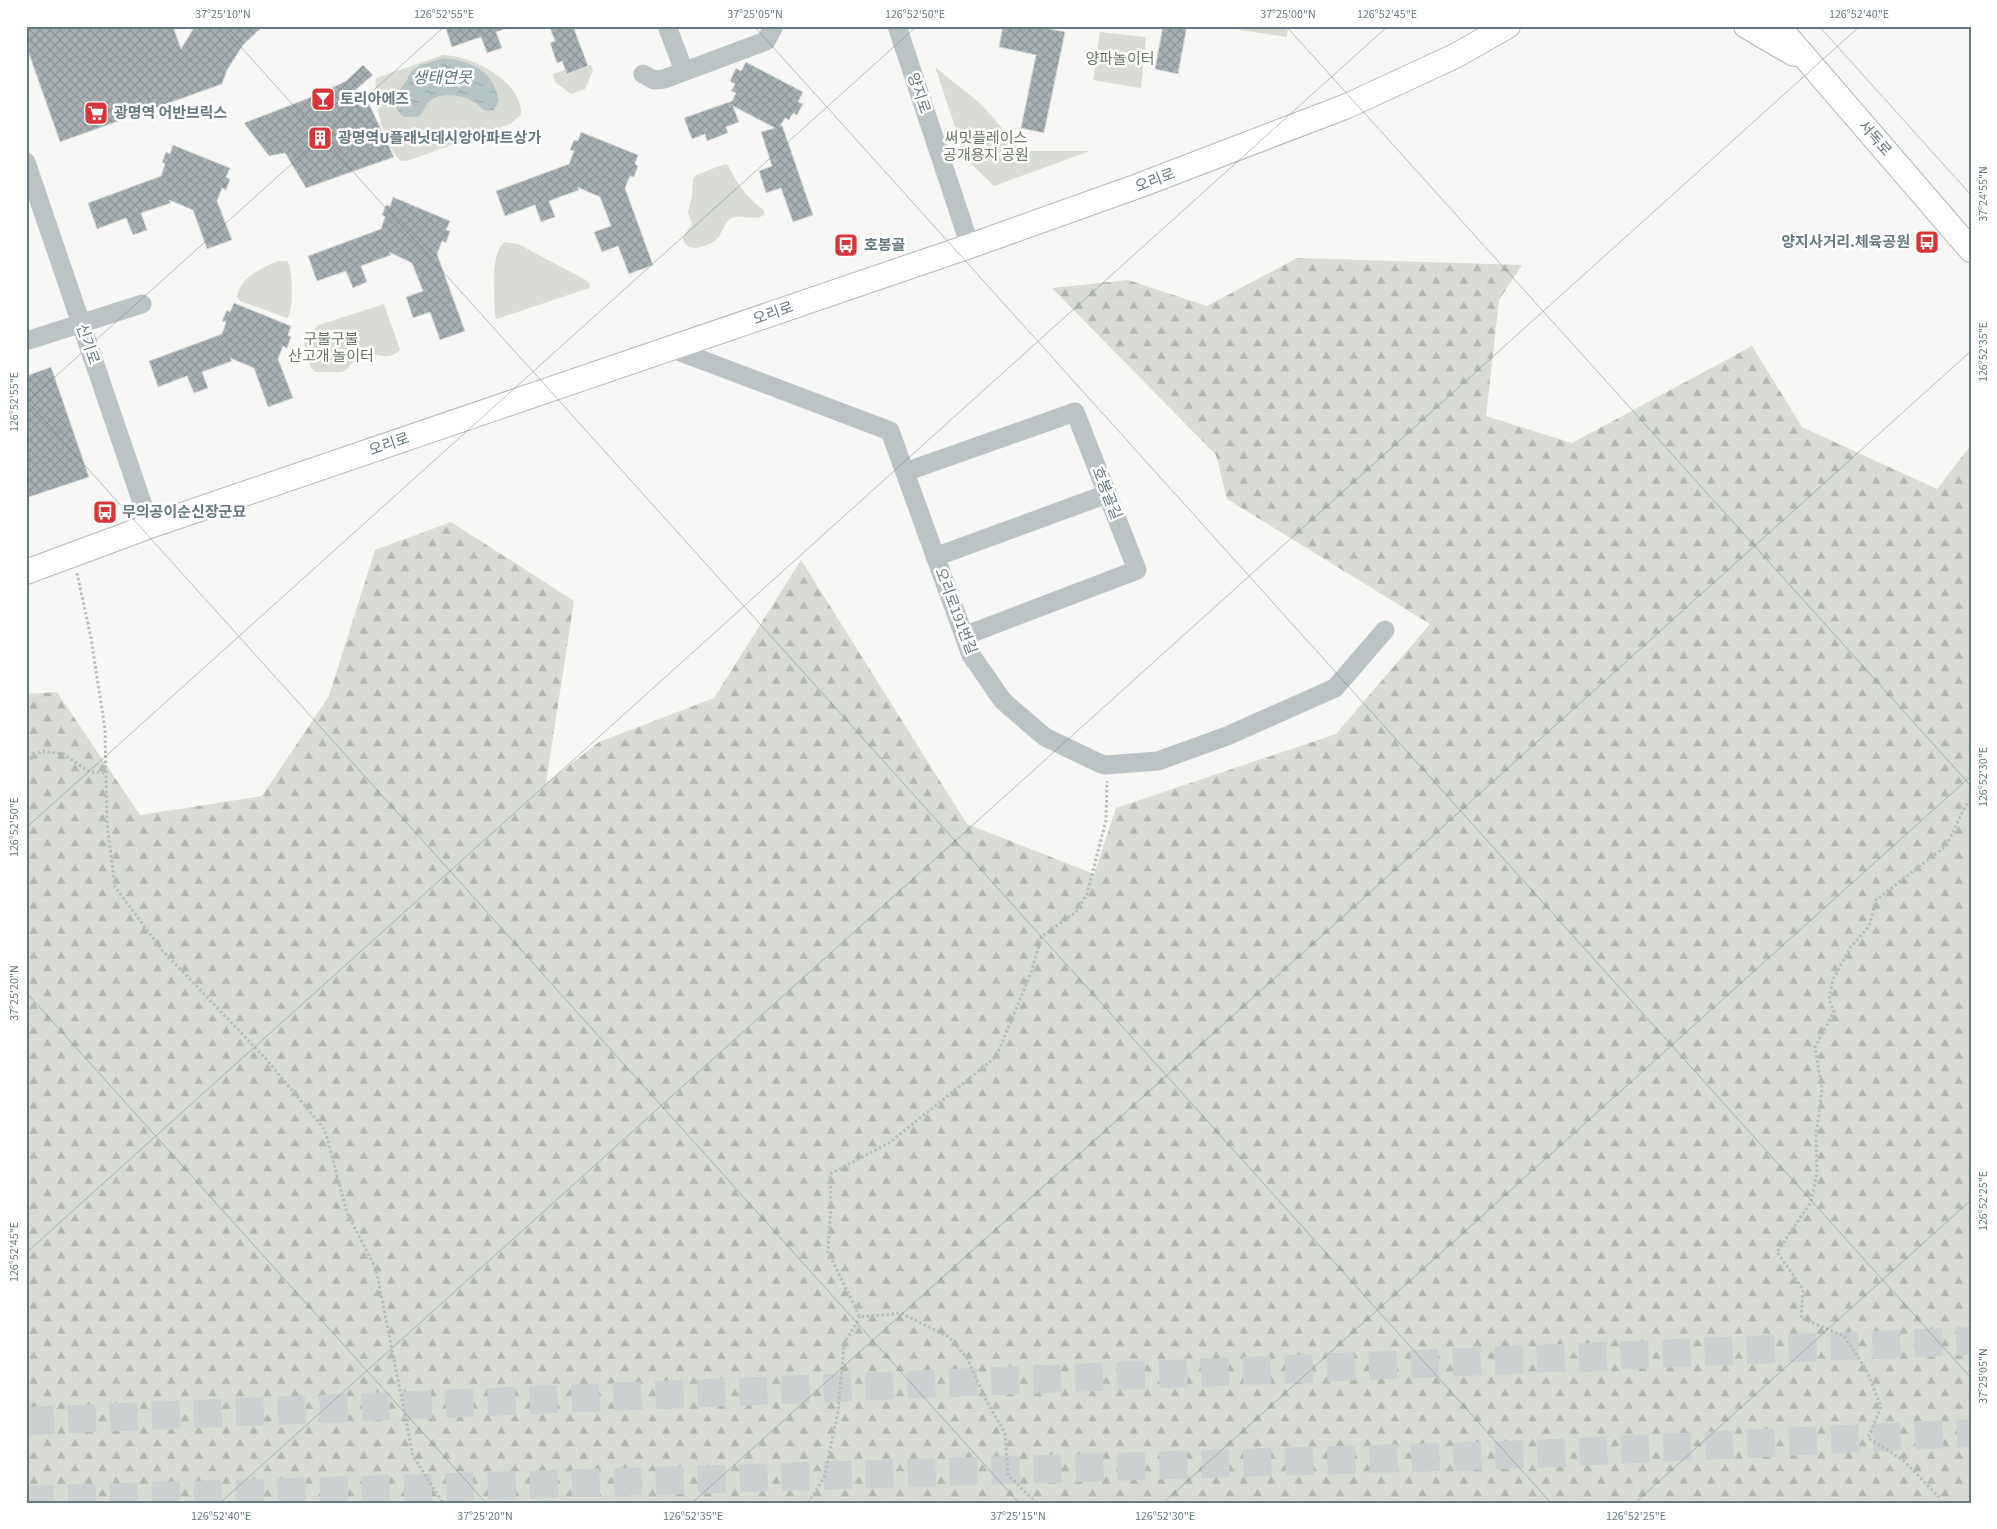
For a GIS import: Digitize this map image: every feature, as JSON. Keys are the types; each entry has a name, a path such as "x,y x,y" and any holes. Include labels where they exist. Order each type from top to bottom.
{"main road":[{"name":"오리로","path":"26,572 150,526 970,246 1138,186 1347,106 1455,56 1508,26"},
{"path":"1746,26 1811,64"},
{"name":"서독로","path":"1778,26 1971,250"},
{"path":"1796,26 1811,64"}],"street":[{"path":"667,26 684,71"},
{"path":"643,74 654,80 664,79 766,42 774,26"},
{"name":"양지로","path":"897,26 970,246"},
{"name":"신기로","path":"26,162 30,189 81,323 150,526"},
{"path":"26,341 142,304"},
{"name":"오리로191번길","path":"670,348 890,431 971,655 1004,701 1045,737 1099,763 1105,765 1158,761 1227,736 1335,688 1385,630"},
{"name":"호봉골길","path":"904,472 1075,412 1137,570 964,636"},
{"path":"936,557 1107,494"}],"path":[{"path":"73,554 91,638 105,729 107,824 115,888 162,950 266,1058 325,1130 346,1213 376,1269 413,1456 443,1503"},
{"path":"26,762 42,751 63,754 90,772 106,772"},
{"path":"860,1317 828,1252 831,1205 830,1174 888,1143 996,1057 1031,973 1042,937 1076,912 1087,894 1106,820 1108,776 1099,763"},
{"path":"1940,1503 1938,1496 1903,1460 1868,1438 1880,1406 1867,1371 1844,1336 1801,1318 1803,1290 1777,1252 1811,1202 1817,1173 1816,1136 1822,1089 1816,1047 1834,1012 1830,1000 1833,980 1850,948 1870,926 1876,900 1946,846 1967,803 1971,800"},
{"path":"860,1317 901,1313 949,1337 967,1358 986,1400 1005,1433 1008,1475 1037,1503"},
{"path":"808,1503 824,1478 838,1412 844,1344 860,1317"}],"green space":[{"path":"1239,26 1288,26 1287,37 1239,30"},
{"name":"양파놀이터","path":"1100,32 1146,37 1141,88 1093,80"},
{"path":"443,55 455,56 481,65 505,81 514,91 521,115 510,124 410,160 401,161 389,145 381,122 376,99 376,78"},
{"path":"591,65 593,70 585,89 571,94 555,82 553,74 565,70 567,74"},
{"name":"써밋플레이스 공개용지 공원","path":"935,67 981,104 1022,151 1090,151 994,186 966,159"},
{"path":"725,164 728,165 748,195 764,210 764,215 756,218 734,217 726,223 719,237 713,242 697,248 687,246 684,243 683,237 692,224 688,213 693,179 696,175"},
{"path":"505,242 518,244 586,280 590,284 589,288 497,319 495,315 495,265 500,248"},
{"path":"1297,258 1522,265 1499,300 1486,416 1572,443 1752,346 1802,427 1937,489 1971,445 1971,1503 26,1503 26,694 57,692 140,815 262,796 329,696 375,550 451,522 574,601 546,783 599,742 714,698 801,560 967,824 1094,874 1116,808 1336,734 1430,624 1227,499 1216,455 1052,288 1128,280 1207,306"},
{"path":"278,261 287,261 291,272 292,300 287,318 240,301 237,297 247,278 258,270"},
{"name":"구불구불 산고개 놀이터","path":"384,304 400,350 390,356 370,354 361,356 342,372 315,372 308,361 306,353 304,340 307,335 319,325"}],"water":[{"name":"생태연못","path":"444,58 473,65 487,75 496,90 499,101 494,110 485,111 476,103 467,99 448,95 431,100 418,117 404,117 399,112 394,105 393,95 404,84 411,71 421,65"}],"building":[{"name":"광명역 어반브릭스","path":"26,26 173,26 181,49 195,26 263,26 243,45 227,70 222,84 60,142 26,45"},
{"path":"445,26 514,26 496,32 502,48 487,53 481,37 452,47"},
{"path":"554,26 573,26 588,66 567,74 562,61 557,63 550,43 555,41 550,28"},
{"path":"1003,26 1035,26 1065,32 1044,133 1021,128 1036,55 999,47"},
{"path":"1163,26 1187,26 1178,74 1155,69"},
{"path":"746,62 803,92 798,102 803,104 797,115 793,113 789,120 785,118 780,126 782,125 813,215 793,222 781,188 766,193 759,171 772,166 761,132 775,128 733,106 739,122 726,127 728,133 707,141 705,134 692,139 684,118 732,101 736,93 731,91 735,84 730,81 736,68 741,71"},
{"name":"광명역U플래닛데시앙아파트상가","path":"363,65 373,75 353,92 360,106 369,104 394,157 306,188 285,153 269,156 244,123 319,94 346,81"},
{"path":"581,132 638,155 635,164 638,166 634,177 630,176 625,188 653,265 629,274 618,246 602,252 594,232 611,226 600,197 577,187 579,190 549,201 555,217 541,222 535,205 505,216 496,191 569,164 574,151 570,150 574,140 578,141"},
{"path":"173,145 230,168 226,177 230,179 226,190 222,188 217,201 232,240 207,249 193,210 169,200 171,203 141,213 147,230 133,235 126,218 97,229 88,203 161,176 165,164 162,162 166,152 170,154"},
{"path":"393,197 450,221 446,230 450,231 446,243 442,241 437,254 465,331 440,340 430,312 413,318 406,297 423,291 412,263 389,252 391,255 361,266 367,282 353,288 346,271 317,281 308,256 381,229 385,217 382,215 386,205 390,206"},
{"path":"234,303 291,326 288,335 291,337 287,348 283,346 278,359 293,398 268,407 254,368 230,358 232,361 202,372 208,388 194,393 187,376 158,387 149,361 222,334 226,322 222,321 227,310 230,312"},
{"path":"51,367 89,477 26,498 26,376"}],"tunnel":[{"path":"26,1421 1971,1341"},
{"path":"26,1500 1535,1454 1971,1433"}],"place":[{"name":"토리아에즈","path":"323,99"},
{"name":"광명역 어반브릭스","path":"96,113"},
{"name":"광명역U플래닛데시앙아파트상가","path":"320,138"},
{"name":"양지사거리.체육공원","path":"1927,242"},
{"name":"호봉골","path":"846,245"},
{"name":"무의공이순신장군묘","path":"105,512"}]}
